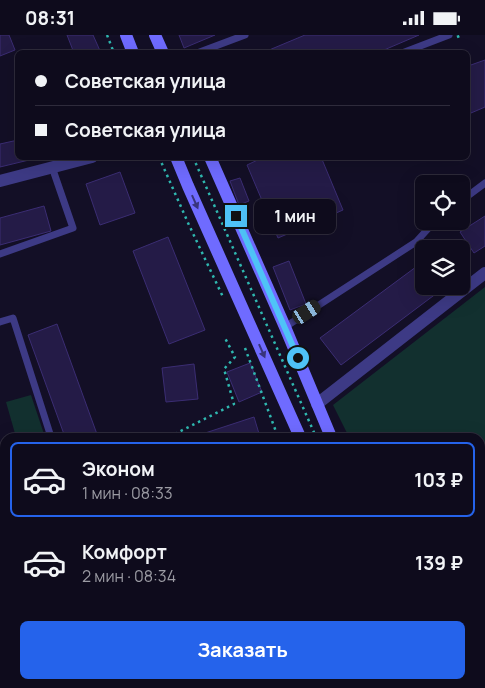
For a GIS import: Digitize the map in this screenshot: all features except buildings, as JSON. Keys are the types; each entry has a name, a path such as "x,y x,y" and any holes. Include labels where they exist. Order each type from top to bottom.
{"main road":[{"path":"126,35 132,50"},
{"path":"155,35 162,50"},
{"path":"177,160 298,433"},
{"path":"211,160 329,433"}],"street":[{"path":"0,181 80,160"},
{"path":"317,404 485,273"}],"lane":[{"path":"205,50 245,35"},
{"path":"410,50 449,35"},
{"path":"0,255 73,228 52,167"},
{"path":"470,194 485,183"},
{"path":"285,327 416,242 427,230"},
{"path":"0,322 13,318 50,433"}],"path":[{"path":"107,35 113,50"},
{"path":"161,160 225,303"},
{"path":"194,160 314,433"},
{"path":"177,433 234,404 224,369 235,357 224,338"},
{"path":"245,346 277,433"}],"green space":[{"path":"485,287 485,433 347,433 333,405"},
{"path":"31,395 44,433 15,433 6,402"}],"route":[{"path":"236,216 298,358"}]}
